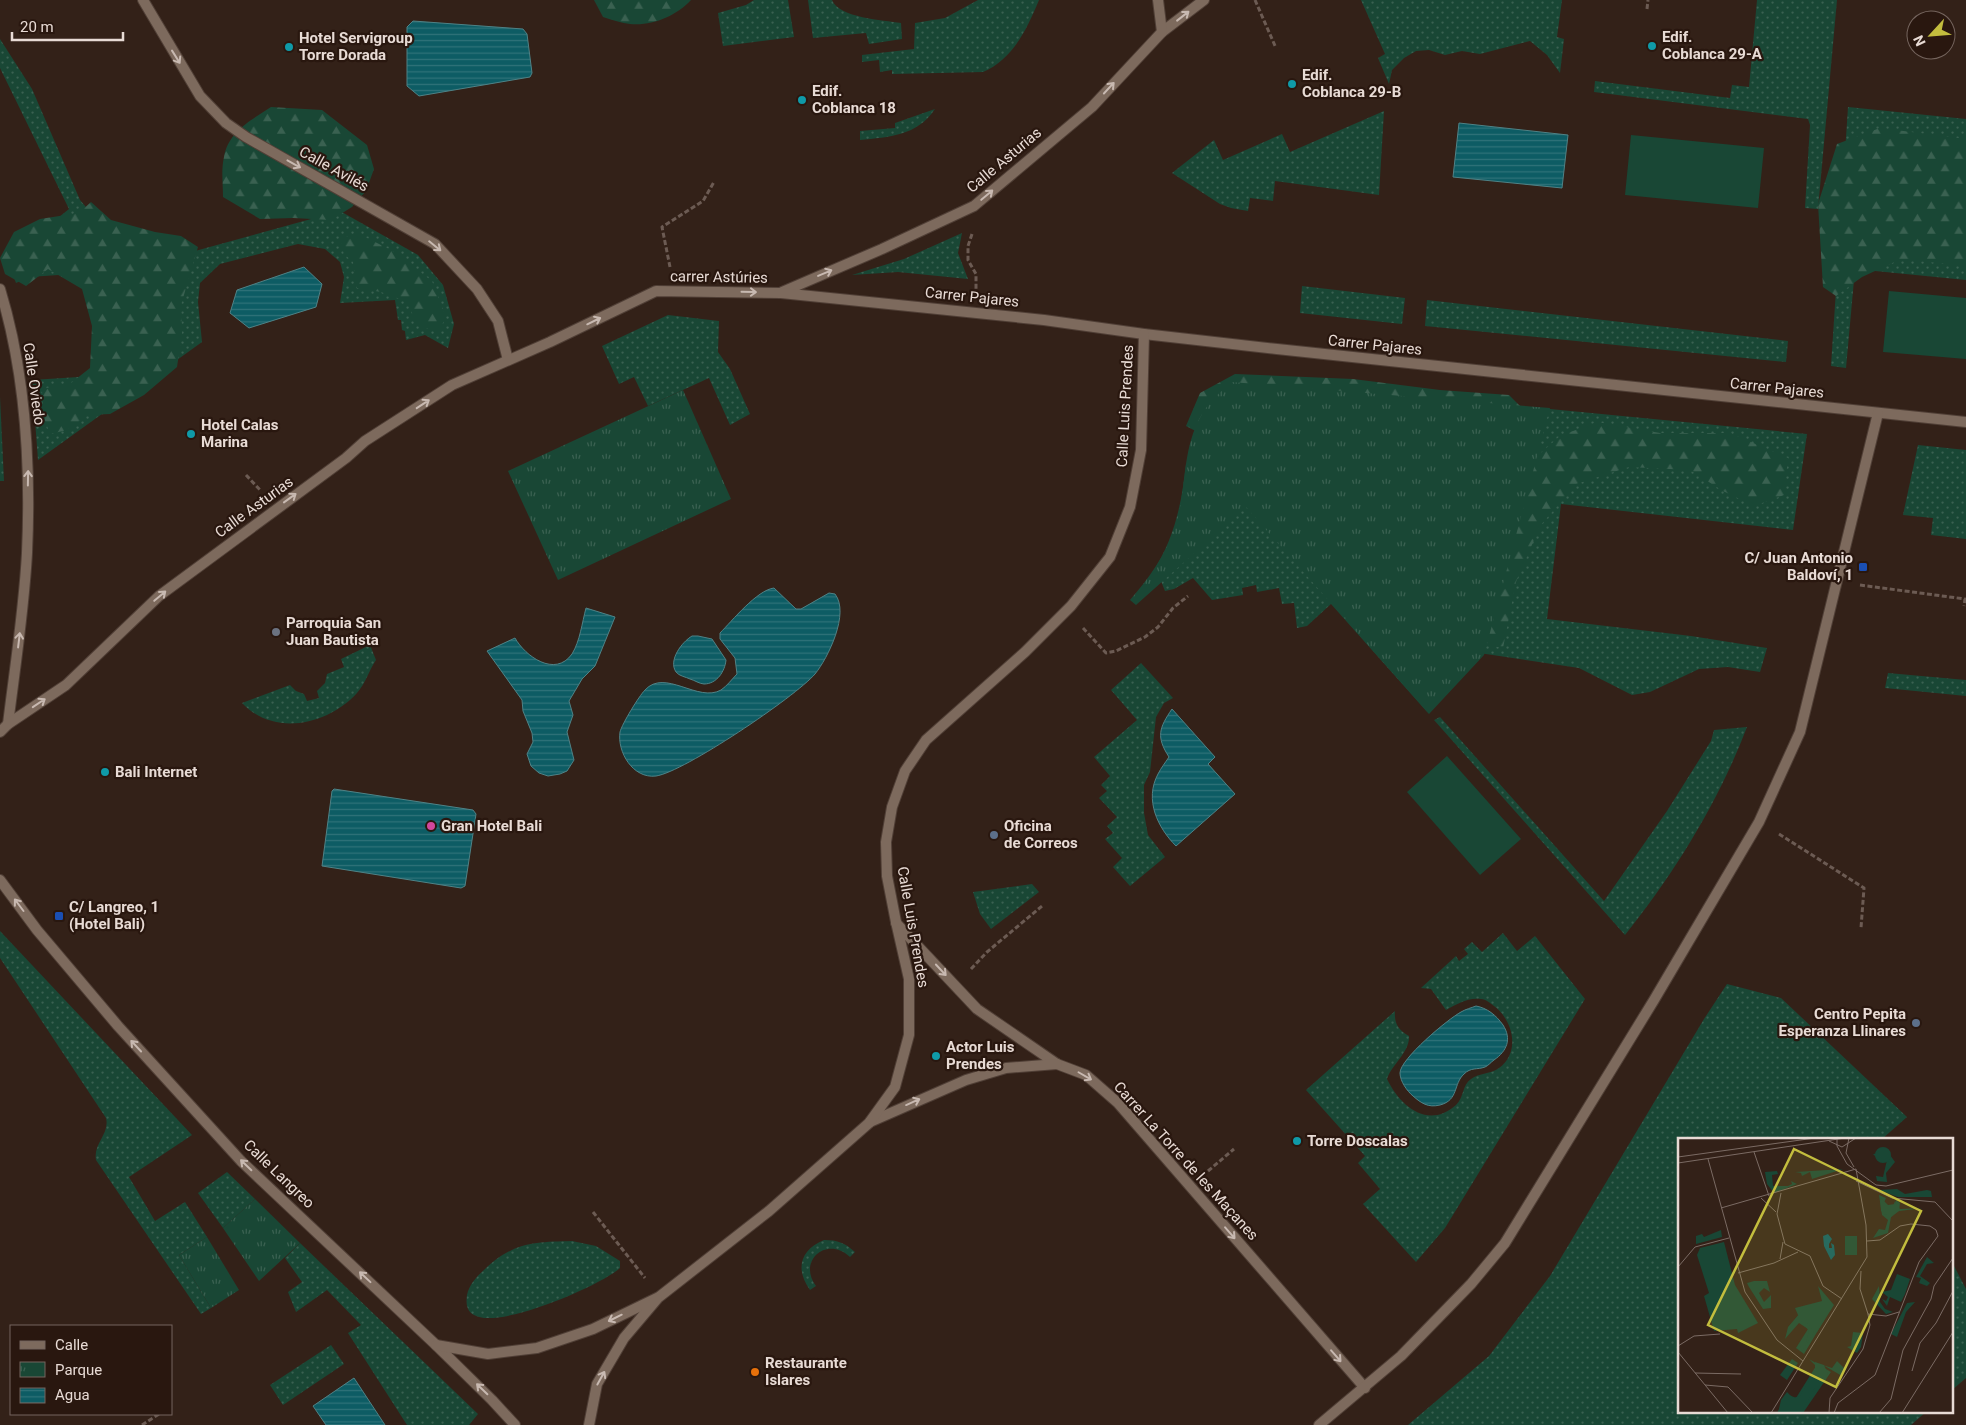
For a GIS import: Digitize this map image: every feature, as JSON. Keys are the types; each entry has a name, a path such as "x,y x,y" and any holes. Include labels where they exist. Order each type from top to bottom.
{"street":[{"name":"Calle Avilés","path":"143,0 200,96 226,123 246,137 435,244 477,289 498,321 508,360"},
{"path":"1158,0 1162,32"},
{"name":"Calle Asturias","path":"781,293 974,206 1092,107 1162,32 1204,0"},
{"name":"Calle Oviedo","path":"0,289 9,320 22,393 28,465 26,553 19,639 8,724"},
{"name":"carrer Astúries","path":"550,342 656,291 781,293"},
{"name":"Carrer Pajares","path":"781,293 1044,320 1144,334 1966,422"},
{"name":"Calle Luis Prendes","path":"659,1297 769,1210 869,1123 895,1087 909,1035 910,979 887,876 886,842 892,807 905,771 926,740 1025,652 1066,610 1110,558 1130,507 1141,450 1144,334"},
{"name":"Calle Asturias","path":"0,732 8,724 66,685 160,596 346,458 366,441 452,385 550,342"},
{"path":"1319,1425 1401,1356 1471,1284 1505,1243 1654,1000 1759,822 1800,732 1878,414"},
{"name":"Calle Langreo","path":"0,880 38,930 118,1026 242,1161 436,1345 515,1425"},
{"name":"Carrer La Torre de les Maçanes","path":"896,922 977,1009 1057,1064 1086,1075 1118,1103 1365,1388"},
{"path":"869,1123 966,1080 1006,1068 1057,1064"},
{"path":"436,1345 488,1354 537,1348 593,1329 659,1297"},
{"path":"589,1425 598,1384 624,1338 659,1297"}],"path":[{"path":"1255,0 1276,48"},
{"path":"1647,9 1648,0"},
{"path":"669,264 662,227 702,201 714,182"},
{"path":"974,227 968,246 968,260 976,274"},
{"path":"1837,582 1964,599 1964,606"},
{"path":"1066,610 1106,653 1116,651 1145,637 1158,627 1173,608 1188,596"},
{"path":"1759,822 1864,888 1861,928"},
{"path":"955,986 987,952 1042,906"},
{"path":"1191,1187 1234,1148"},
{"path":"593,1212 659,1297"},
{"path":"142,1425 157,1415"}],"green space":[{"path":"594,0 691,0 678,11 664,19 655,22 630,24 603,17"},
{"path":"754,0 788,0 794,37 723,46 718,13 746,5"},
{"path":"808,0 832,0 843,11 852,14 901,23 902,39 869,44 866,33 813,38"},
{"path":"978,0 1039,0 1024,32 1011,51 994,66 983,72 892,74 892,70 880,72 879,60 862,62 862,55 914,49 915,23 945,18"},
{"path":"1361,0 1562,0 1557,37 1564,39 1560,73 1547,55 1530,41 1480,54 1462,51 1445,55 1429,50 1416,51 1404,58 1392,70 1389,84 1378,58 1385,54"},
{"path":"1757,0 1837,0 1818,209 1805,208 1810,125 1808,119 1594,92 1595,81 1730,98 1732,85 1749,87"},
{"path":"0,39 32,89 80,200 137,267 340,211 418,255 443,285 454,324 448,348 425,335 406,340 401,320 398,320 395,300 340,303 344,277 340,262 325,249 298,244 220,264 200,283 198,302 202,342 38,460 32,380 110,375 103,272 29,277 16,283 7,259 69,209 0,68"},
{"path":"271,107 322,110 367,145 374,169 366,191 352,207 331,220 260,219 223,197 223,162 230,140 242,128"},
{"path":"1848,107 1966,119 1966,280 1855,269 1846,368 1831,366"},
{"path":"935,109 920,125 911,130 892,136 860,140 860,131 895,128 895,123"},
{"path":"1384,111 1379,195 1275,181 1273,201 1250,198 1248,211 1220,204 1172,173 1214,140 1223,160 1282,134 1290,152"},
{"path":"1880,128 1966,139 1966,266 1901,259 1862,277 1836,296 1823,287 1818,204 1837,144"},
{"path":"1631,135 1764,148 1758,208 1625,195"},
{"path":"91,202 111,220 155,232 181,236 198,247 181,305 182,334 177,367 144,395 110,414 88,415 67,430 50,434 43,415 42,389 71,383 90,368 92,326 82,289 48,269 26,286 5,274 0,258 14,232 40,219 79,213"},
{"path":"357,233 391,250 432,281 446,317 438,333 414,323 410,303 381,292 357,288 353,262 344,254 340,239"},
{"path":"962,233 958,253 968,279 898,272 852,275 904,259"},
{"path":"1302,286 1405,298 1402,324 1300,313"},
{"path":"1889,291 1966,298 1966,359 1883,352"},
{"path":"1427,300 1788,341 1786,362 1425,326"},
{"path":"668,315 719,321 718,352 730,369 750,414 730,425 709,378 648,406 634,377 619,384 602,346"},
{"path":"1235,374 1353,379 1440,390 1509,395 1534,420 1205,436 1186,426 1200,393"},
{"path":"1231,382 1550,408 1484,655 1429,714 1246,507 1136,605 1130,600 1156,566 1175,528 1179,514 1190,443 1201,416"},
{"path":"683,390 731,499 558,580 508,471"},
{"path":"0,397 4,481 0,481"},
{"path":"1438,398 1807,434 1793,530 1561,504 1547,619 1691,636 1767,648 1760,672 1728,667 1699,669 1650,692 1632,695 1579,668 1459,650"},
{"path":"1597,422 1660,433 1730,433 1788,458 1784,495 1754,506 1723,491 1690,470 1629,467 1576,484 1540,526 1516,582 1503,648 1487,645 1467,618 1510,480 1560,436"},
{"path":"1918,445 1966,450 1966,539 1931,535 1933,518 1903,515"},
{"path":"1246,456 1429,714 1331,604 1307,626 1297,628 1294,603 1282,604 1279,588 1257,592 1256,585 1242,588 1243,595 1212,600 1193,578 1174,589 1165,591 1161,581 1152,573 1166,548 1176,521 1186,464"},
{"path":"370,645 376,660 363,685 345,704 331,713 301,723 285,723 269,720 255,714 242,703 290,685 296,691 304,694 307,701 319,698 317,691 325,683 327,674 344,667 341,659"},
{"path":"1141,663 1173,698 1164,703 1156,717 1150,772 1144,785 1144,813 1148,835 1165,857 1130,886 1113,867 1122,858 1105,839 1113,833 1107,826 1117,817 1099,798 1107,791 1101,785 1110,776 1094,757 1137,720 1111,690"},
{"path":"1888,673 1966,680 1966,696 1885,688"},
{"path":"1440,717 1604,901 1667,811 1711,741 1714,730 1747,727 1723,782 1694,836 1661,887 1625,935 1434,720"},
{"path":"1447,756 1521,839 1480,875 1407,792"},
{"path":"1032,884 1039,892 991,929 980,914 973,892"},
{"path":"0,931 192,1135 129,1177 155,1221 185,1202 207,1237 179,1255 211,1308 201,1314 96,1160 97,1149 106,1129 106,1118 0,958"},
{"path":"1503,933 1517,951 1535,936 1585,999 1445,1228 1416,1262 1363,1204 1380,1189 1358,1163 1365,1156 1306,1090 1395,1011 1395,1019 1398,1026 1409,1036 1409,1042 1387,1079 1393,1089 1407,1106 1425,1115 1446,1112 1456,1105 1471,1079 1496,1070 1506,1061 1512,1045 1510,1028 1501,1012 1485,1000 1467,1000 1446,1010 1431,989 1421,988 1456,956 1459,961 1468,954 1464,949 1472,942 1482,952"},
{"path":"1727,984 1781,998 1907,1117 1883,1138 1678,1138 1678,1412 1926,1412 1911,1425 1408,1425 1489,1356 1550,1276 1704,1019"},
{"path":"227,1172 255,1199 223,1228 198,1193"},
{"path":"255,1199 300,1243 259,1281 223,1228"},
{"path":"207,1237 239,1290 211,1308 179,1255"},
{"path":"824,1240 841,1243 855,1252 850,1257 841,1251 832,1249 824,1250 817,1254 812,1260 810,1268 811,1277 816,1286 810,1290 802,1275 802,1261 810,1249"},
{"path":"572,1241 596,1246 620,1261 620,1268 609,1276 571,1295 504,1317 486,1318 474,1315 469,1311 467,1298 471,1284 481,1272 505,1254 525,1245 535,1243"},
{"path":"300,1243 478,1414 469,1425 407,1425 348,1333 361,1325 327,1290 296,1312 288,1292 302,1282 285,1258"},
{"path":"1954,1266 1966,1289 1966,1378 1954,1388"},
{"path":"331,1345 344,1364 283,1405 270,1385"}],"water":[{"path":"413,21 523,29 527,34 532,73 530,77 419,96 407,86 407,27"},
{"path":"1459,123 1568,135 1562,188 1453,177"},
{"path":"304,267 322,284 316,307 249,328 230,313 237,290"},
{"path":"774,588 796,609 801,609 829,593 835,594 839,602 839,623 836,635 826,657 815,674 786,699 739,732 690,762 656,776 648,776 634,769 624,756 621,748 620,732 642,693 653,684 662,683 702,692 712,693 721,690 737,674 735,658 720,639 720,633 760,594"},
{"path":"586,608 615,617 595,666 582,679 569,701 573,715 567,732 574,760 567,771 548,776 539,773 531,766 527,754 533,742 532,733 523,711 522,700 487,651 515,638 526,651 541,662 557,664 565,661 572,654 577,643"},
{"path":"692,636 712,639 726,660 720,676 713,682 702,684 676,672 674,662 677,652 684,642"},
{"path":"1172,709 1215,757 1208,764 1235,794 1176,846 1169,839 1159,822 1155,813 1152,794 1158,774 1169,757 1162,744 1161,733 1164,722"},
{"path":"334,789 473,810 476,814 465,886 461,888 322,866 332,791"},
{"path":"1476,1006 1491,1012 1503,1025 1508,1040 1505,1049 1486,1066 1464,1074 1458,1082 1453,1096 1446,1103 1432,1106 1422,1103 1404,1086 1400,1076 1402,1067 1416,1049 1436,1031 1461,1012"},
{"path":"354,1378 385,1425 326,1425 313,1406"}],"place":[{"name":"Edif. Coblanca 29-A","path":"1652,46"},
{"name":"Hotel Servigroup Torre Dorada","path":"289,47"},
{"name":"Edif. Coblanca 29-B","path":"1292,84"},
{"name":"Edif. Coblanca 18","path":"802,100"},
{"name":"Hotel Calas Marina","path":"191,434"},
{"name":"C/ Juan Antonio Baldoví, 1","path":"1863,567"},
{"name":"Parroquia San Juan Bautista","path":"276,632"},
{"name":"Bali Internet","path":"105,772"},
{"name":"Gran Hotel Bali","path":"431,826"},
{"name":"Oficina de Correos","path":"994,835"},
{"name":"C/ Langreo, 1 (Hotel Bali)","path":"59,916"},
{"name":"Centro Pepita Esperanza Llinares","path":"1916,1023"},
{"name":"Actor Luis Prendes","path":"936,1056"},
{"name":"Torre Doscalas","path":"1297,1141"},
{"name":"Restaurante Islares","path":"755,1372"}]}
